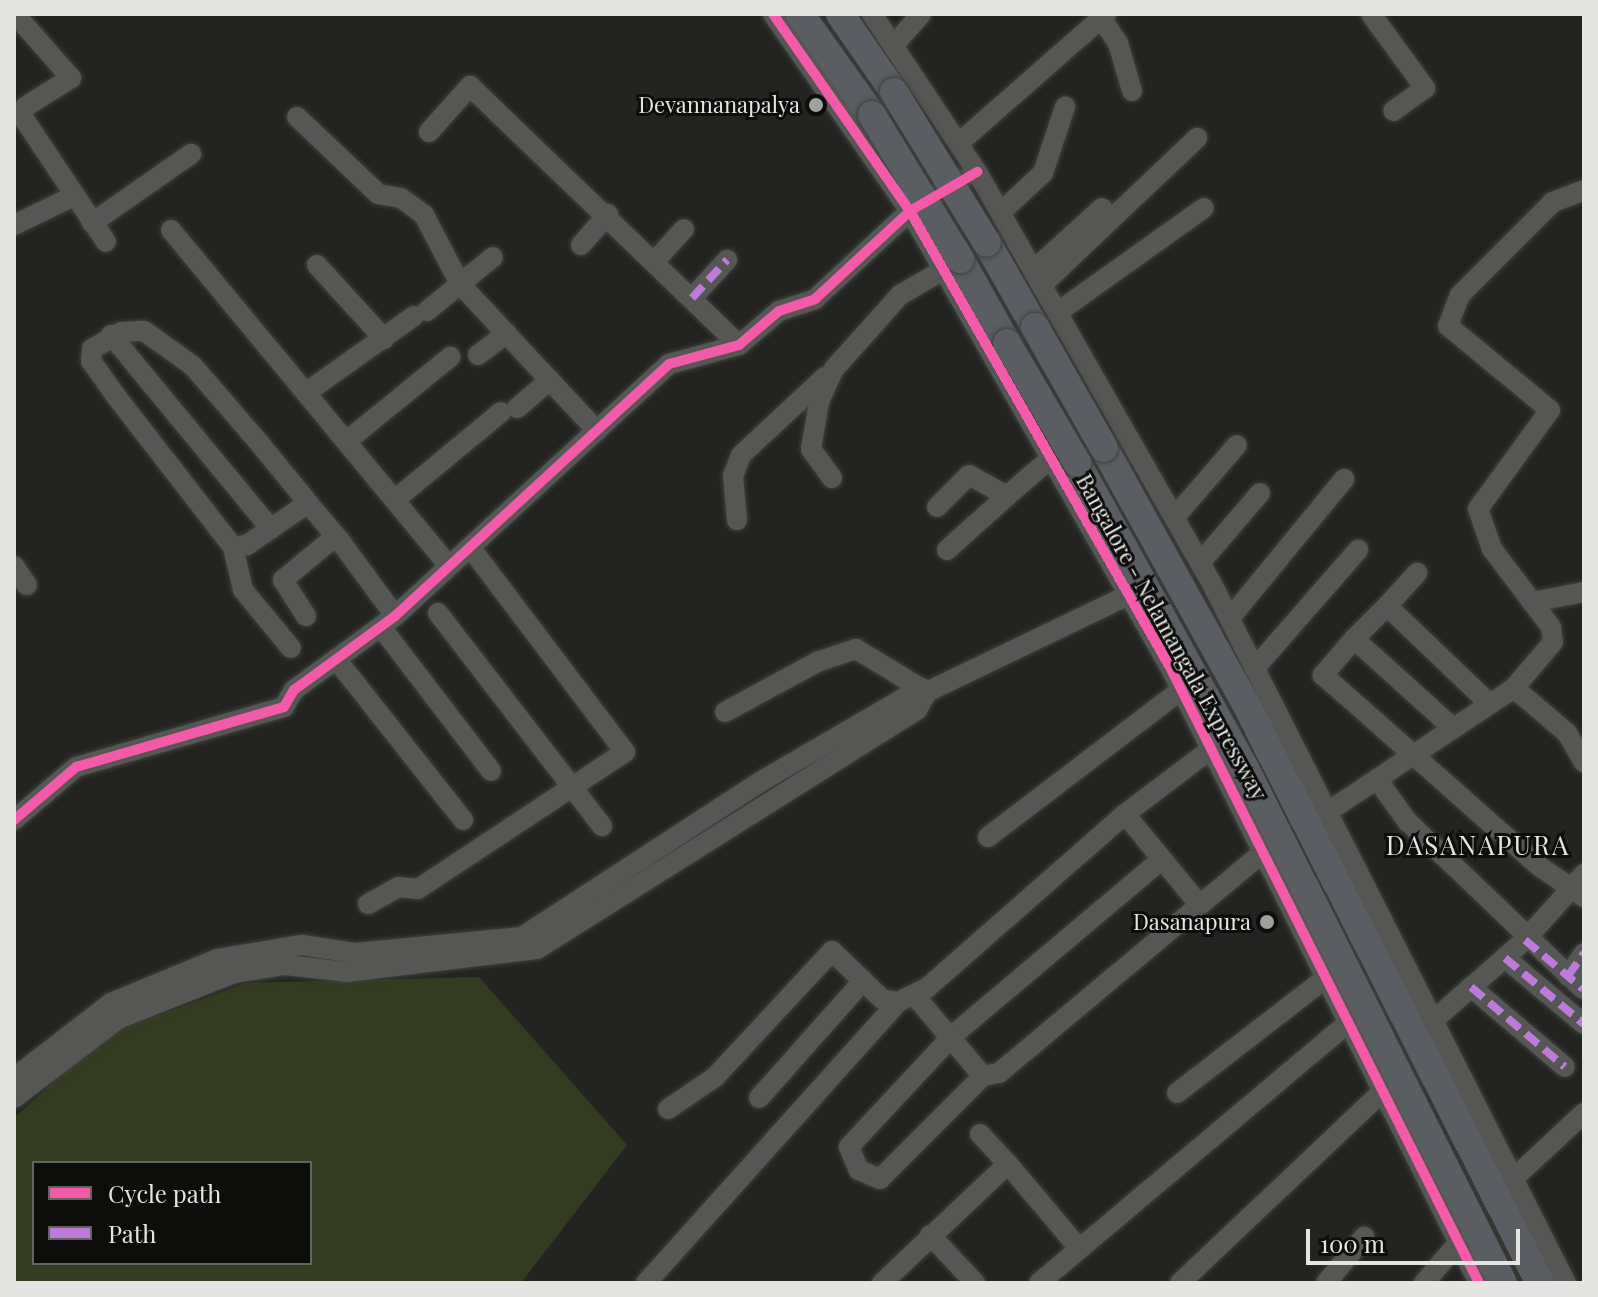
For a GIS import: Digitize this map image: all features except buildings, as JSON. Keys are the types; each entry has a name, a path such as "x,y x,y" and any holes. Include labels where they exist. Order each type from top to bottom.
{"highway":[{"name":"Bangalore - Nelamangala Expressway","path":"800,14 935,214 1199,681 1333,940 1503,1283"},
{"name":"Bangalore - Nelamangala Expressway","path":"840,14 969,211 1218,650 1540,1283"}],"street":[{"path":"773,14 910,211 1129,595 1181,690 1479,1283"},
{"path":"872,14 959,143 1001,212 1200,563 1435,1019 1566,1283"},
{"path":"894,45 921,14"},
{"path":"1372,15 1425,88 1393,111"},
{"path":"959,143 1103,16 1118,43 1132,91"},
{"path":"21,20 71,78 25,107 22,116 106,242"},
{"path":"429,132 470,86 608,214 739,345"},
{"path":"1001,212 1043,173 1065,107"},
{"path":"297,117 378,194 401,198 424,215 460,284 597,431"},
{"path":"1038,278 1197,138"},
{"path":"92,223 191,154"},
{"path":"14,820 76,767 268,715 388,621 669,364 739,345 779,311 815,299 910,211 977,172"},
{"path":"1329,811 1514,688 1553,642 1532,602 1492,549 1478,509 1550,410 1448,326 1460,295 1553,202 1584,190"},
{"path":"14,225 74,196"},
{"path":"1038,278 1102,208"},
{"path":"1058,312 1204,208"},
{"path":"581,245 608,214"},
{"path":"655,261 684,229"},
{"path":"171,230 348,440 449,566"},
{"path":"307,392 460,284 493,257"},
{"path":"692,298 727,260"},
{"path":"317,265 384,339"},
{"path":"737,520 733,476 741,455 834,369 900,295 943,270"},
{"path":"291,648 243,590 233,547 91,361 92,349 111,335 144,331 193,366 336,536 388,621 491,771"},
{"path":"478,355 507,333"},
{"path":"111,335 271,529"},
{"path":"348,440 450,357"},
{"path":"832,478 811,449 819,402 834,369"},
{"path":"1024,412 1097,379"},
{"path":"396,499 550,380"},
{"path":"1174,518 1237,445"},
{"path":"947,550 1051,458"},
{"path":"937,507 969,475 1007,496"},
{"path":"1230,618 1344,479"},
{"path":"1200,563 1260,493"},
{"path":"233,547 271,529 308,503"},
{"path":"306,616 283,580 336,536"},
{"path":"368,904 399,887 418,889 625,752 470,547"},
{"path":"1255,668 1358,550"},
{"path":"14,566 27,585"},
{"path":"1417,573 1323,675 1413,755 1579,886 1525,940 1435,1019"},
{"path":"1532,602 1584,592"},
{"path":"14,1078 111,1003 217,959 302,945 355,953 522,937 758,783 924,690 1129,595"},
{"path":"1387,606 1490,704"},
{"path":"438,613 602,826"},
{"path":"1354,639 1453,728"},
{"path":"725,712 817,662 856,649 924,690"},
{"path":"336,659 463,820"},
{"path":"1514,688 1567,733 1584,762"},
{"path":"14,1098 118,1019 234,973 285,965 346,972 537,949 917,710 924,690"},
{"path":"988,837 1181,690"},
{"path":"646,1283 906,998 1125,814 1211,749"},
{"path":"1377,779 1407,821 1525,940 1575,982 1584,953"},
{"path":"1125,814 1198,903"},
{"path":"1161,860 953,1035 849,1147 849,1157 872,1180 880,1179 983,1076 999,1073 1198,903 1263,852"},
{"path":"668,1109 715,1077 832,951 882,999 906,998 953,1035 983,1076"},
{"path":"1505,958 1584,1024"},
{"path":"1177,1093 1326,978"},
{"path":"759,1098 863,981"},
{"path":"1471,987 1565,1067"},
{"path":"1039,1283 1077,1246 1349,1022"},
{"path":"1180,1283 1383,1091"},
{"path":"1514,1178 1584,1113"},
{"path":"980,1134 1077,1246"},
{"path":"882,1283 1008,1164"},
{"path":"930,1235 975,1283"},
{"path":"1326,1283 1364,1237"},
{"path":"1424,1283 1459,1242"}],"green space":[{"path":"479,977 627,1145 521,1283 14,1283 14,1118 107,1034 247,983"}],"marked path":[{"path":"692,298 727,260"},
{"path":"1525,940 1583,989"},
{"path":"1568,976 1584,953"},
{"path":"1505,958 1584,1024"},
{"path":"1471,987 1565,1067"}],"cycle path":[{"path":"773,14 910,211 1171,669 1479,1283"},
{"path":"14,820 76,767 284,707 294,690 395,616 669,364 739,345 779,311 815,299 910,211 977,172"}],"place":[{"name":"Devannanapalya","path":"816,105"},
{"name":"Dasanapura","path":"1267,922"}],"district":[{"name":"DASANAPURA","path":"1478,845"}]}
